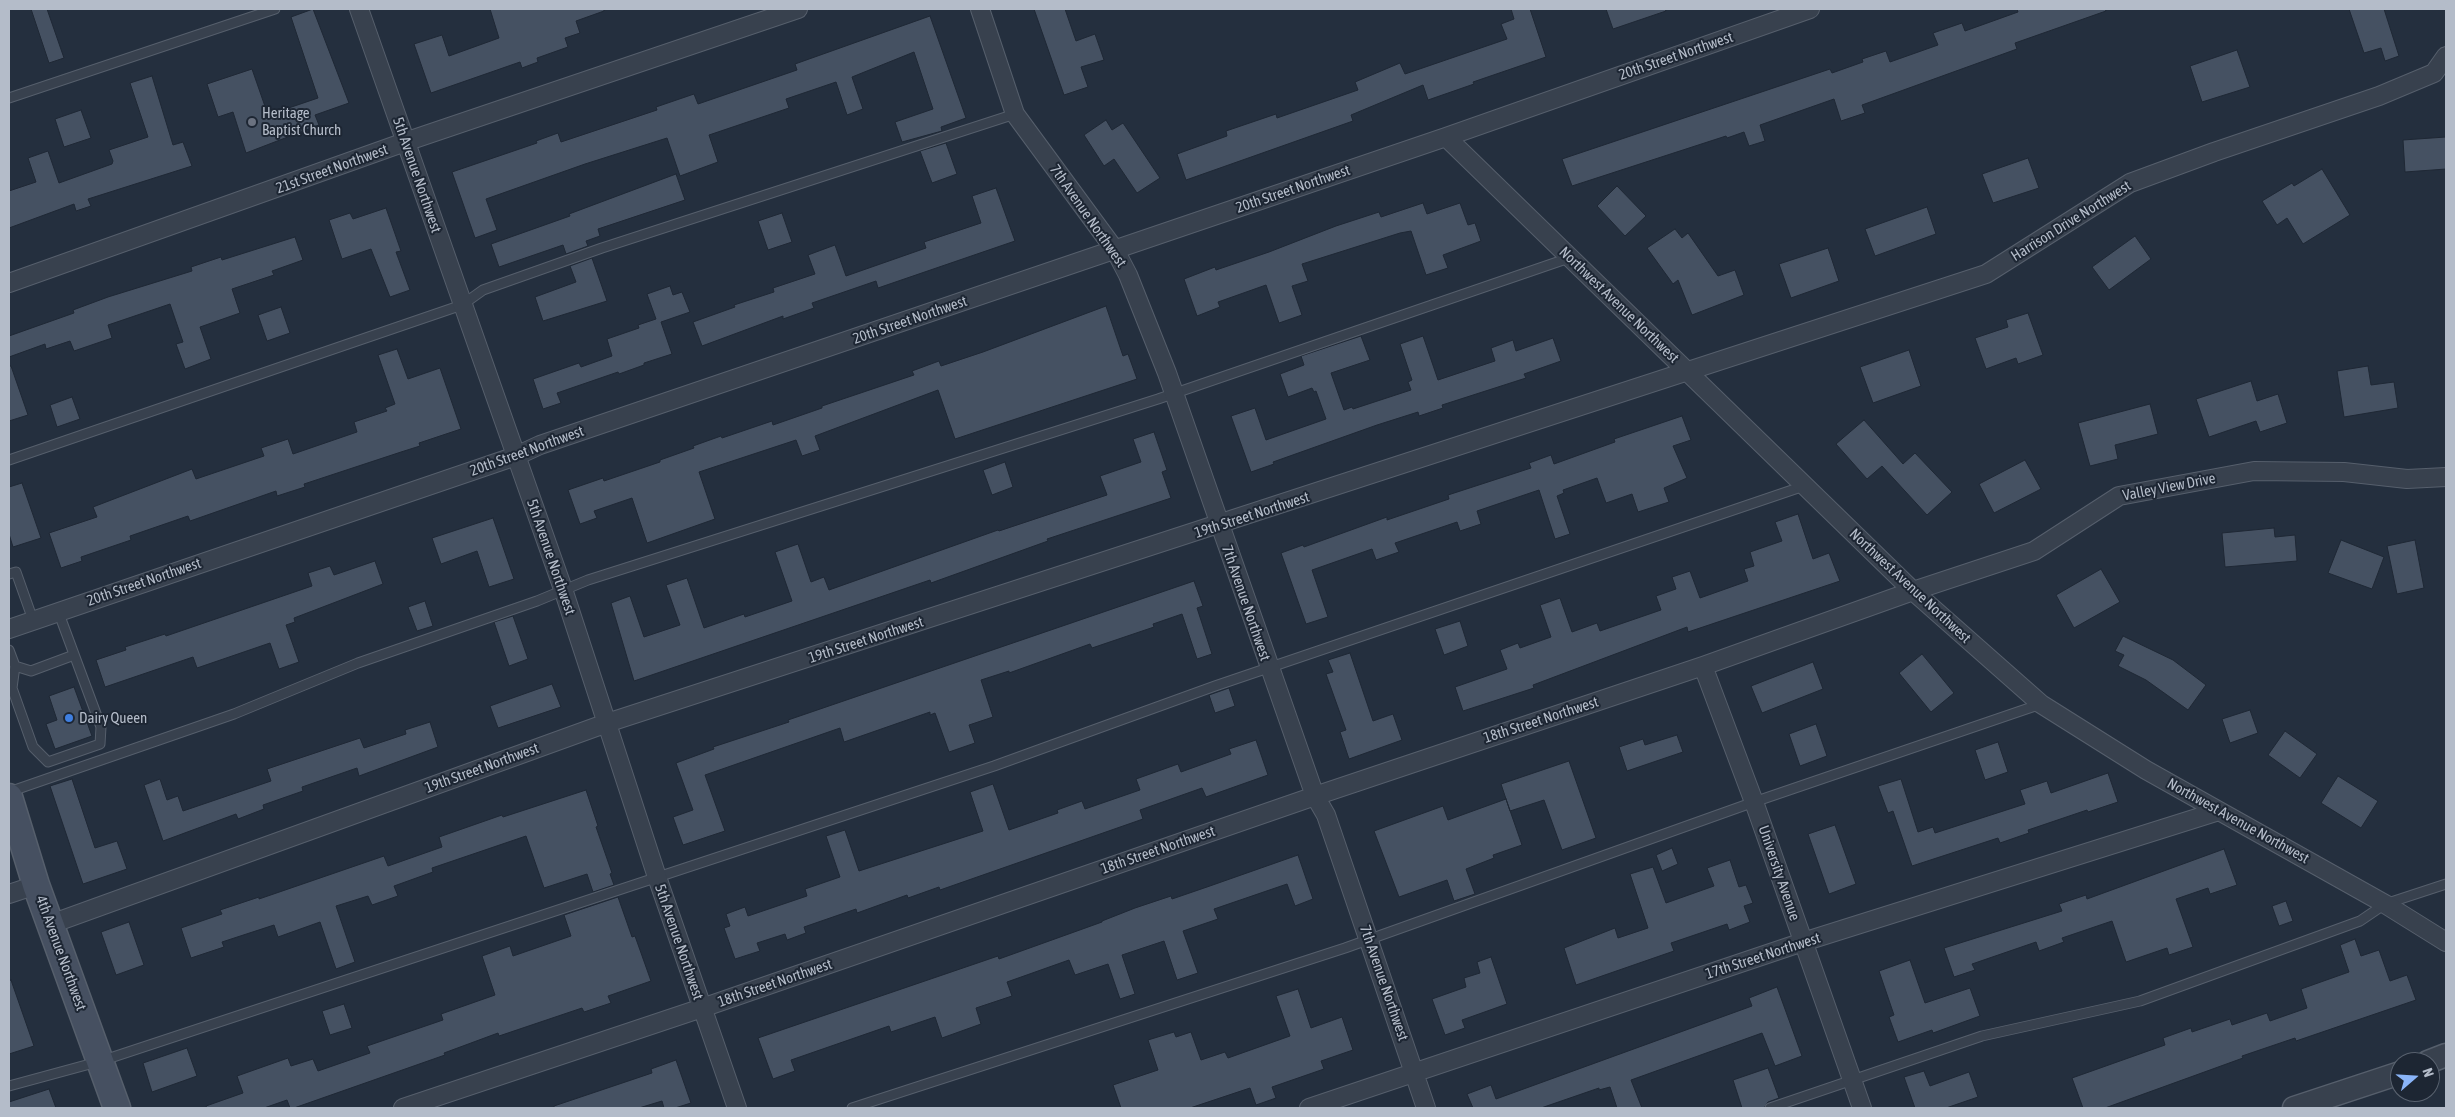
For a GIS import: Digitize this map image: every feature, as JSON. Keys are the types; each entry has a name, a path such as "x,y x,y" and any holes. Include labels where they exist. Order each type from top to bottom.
{"main road":[{"name":"4th Avenue Northwest","path":"9,797 36,885 117,1108"}],"street":[{"name":"5th Avenue Northwest","path":"359,9 563,589 657,877 737,1108"},
{"name":"21st Street Northwest","path":"9,283 405,142 798,9"},
{"name":"7th Avenue Northwest","path":"980,9 1015,114 1115,250 1128,275 1174,394 1315,796 1326,815 1426,1108"},
{"name":"20th Street Northwest","path":"9,629 516,456 550,442 1446,137 1810,9"},
{"name":"Harrison Drive Northwest","path":"1688,372 1986,274 2130,183 2214,152 2379,96 2434,73 2446,56"},
{"name":"Northwest Avenue Northwest","path":"1446,137 1912,591 2041,704 2146,770 2385,904 2446,942"},
{"name":"19th Street Northwest","path":"51,924 607,723 1688,372"},
{"name":"Valley View Drive","path":"1912,591 2034,551 2119,496 2254,471 2344,472 2407,479 2446,477"},
{"name":"18th Street Northwest","path":"403,1108 702,1008 1315,796 1703,666 1912,591"},
{"name":"University Avenue","path":"1703,666 1754,802 1862,1108"},
{"name":"17th Street Northwest","path":"1309,1108 1803,942 2219,811"},
{"path":"9,894 36,885"},
{"path":"2294,1108 2390,1075"}],"lane":[{"path":"9,98 275,9"},
{"path":"9,460 462,305 483,290 602,248 1015,114"},
{"path":"9,792 234,714 358,664 537,601 563,589 1174,394 1569,258"},
{"path":"9,1086 101,1061 994,766 1269,668 1804,486"},
{"path":"9,574 16,572 33,620"},
{"path":"9,650 15,666 10,688 33,746 48,762 100,744 101,727 58,611"},
{"path":"15,666 31,671 74,656"},
{"path":"852,1108 1370,940 1754,802 2041,704"},
{"path":"1770,1108 1982,1036 2140,1000 2360,920 2385,904 2446,884"}],"building":[{"path":"31,9 47,9 64,58 49,63"},
{"path":"313,9 349,103 315,115 319,125 246,153 233,112 218,117 207,84 252,69 268,115 318,98 291,17"},
{"path":"490,9 604,9 604,11 576,21 580,33 565,38 568,47 537,58 538,62 522,68 520,62 431,93 414,44 442,35 449,56 499,38"},
{"path":"1034,9 1065,9 1076,41 1095,34 1104,60 1081,67 1088,87 1064,95"},
{"path":"1511,9 1530,9 1546,57 1473,82 1474,84 1428,100 1423,85 1351,115 1353,121 1186,180 1177,154 1227,136 1226,131 1276,114 1277,118 1358,90 1355,82 1400,63 1405,74 1507,39 1501,24 1514,19"},
{"path":"1606,9 1665,9 1666,11 1613,29"},
{"path":"2017,9 2105,9 2106,11 2015,43 2017,49 1862,105 1865,113 1841,121 1834,99 1760,125 1765,141 1749,146 1744,132 1727,138 1726,136 1572,186 1562,159 1830,69 1832,73 1863,62 1862,59 1886,51 1890,62 1938,45 1933,33 1962,23 1965,31 2018,12"},
{"path":"2349,9 2384,9 2399,56 2385,61 2381,48 2364,53"},
{"path":"930,16 966,118 941,127 942,131 902,142 895,122 933,109 914,52 852,77 863,109 847,115 836,82 786,99 789,108 709,135 718,162 680,176 667,138 585,164 486,199 497,230 475,238 452,172 537,143 536,141 558,133 561,142 657,110 656,107 694,94 698,104 797,70 795,64"},
{"path":"2237,50 2250,87 2202,102 2190,66"},
{"path":"152,76 173,145 183,142 192,166 88,199 91,206 76,211 74,204 9,228 9,191 36,182 28,158 48,151 59,183 112,164 113,161 109,150 148,137 130,83"},
{"path":"81,110 91,138 64,147 55,119"},
{"path":"1106,120 1112,130 1123,123 1160,178 1137,193 1114,159 1104,166 1084,135"},
{"path":"2446,137 2446,169 2405,172 2403,140"},
{"path":"946,143 957,174 932,183 920,151"},
{"path":"2028,158 2039,188 1993,203 1982,174"},
{"path":"2322,169 2350,215 2303,244 2287,218 2277,225 2262,201 2292,183 2294,186"},
{"path":"676,174 685,200 598,229 600,236 586,241 588,246 566,254 563,245 499,267 491,244 570,216 569,214"},
{"path":"1617,186 1646,216 1625,236 1597,206"},
{"path":"996,188 1015,241 878,288 876,281 812,303 814,308 783,319 783,316 702,346 693,322 735,307 734,305 774,292 773,288 815,274 808,255 835,245 846,276 926,248 924,242 981,223 972,196"},
{"path":"1423,203 1427,214 1460,203 1468,225 1475,223 1481,241 1443,255 1448,268 1426,275 1411,231 1400,233 1302,264 1308,281 1292,286 1302,315 1279,323 1266,285 1218,302 1220,307 1197,316 1184,279 1215,267 1216,270 1269,252 1336,226 1379,212 1381,217"},
{"path":"1927,207 1936,234 1875,256 1865,229"},
{"path":"386,208 401,251 396,252 410,290 390,297 371,249 342,259 329,220 350,213 353,219"},
{"path":"782,213 792,242 768,250 758,221"},
{"path":"1675,229 1682,238 1688,233 1718,276 1735,270 1744,295 1692,315 1678,280 1673,284 1647,248"},
{"path":"2135,236 2151,259 2109,290 2092,267"},
{"path":"295,237 303,260 272,271 274,275 232,289 240,313 200,327 211,359 185,369 176,344 183,342 170,304 108,325 112,338 74,351 70,341 46,349 45,344 9,357 9,336 74,313 73,310 108,297 192,271 191,267 221,257 222,260"},
{"path":"1828,248 1839,281 1791,298 1779,264"},
{"path":"592,258 607,301 543,321 535,297 576,282 570,266"},
{"path":"670,286 673,295 682,292 690,312 661,322 672,354 619,374 618,372 557,393 561,403 543,409 533,379 579,363 581,367 612,356 607,339 639,328 638,325 656,319 647,294"},
{"path":"1106,306 1123,356 1128,354 1137,379 955,439 938,390 815,436 820,450 802,456 796,440 699,472 715,519 647,543 632,498 594,511 597,518 580,524 568,490 603,478 604,481 660,462 660,460 721,436 722,438 772,421 773,425 822,408 822,406 914,375 912,371 939,361 941,366"},
{"path":"281,307 290,333 267,341 258,315"},
{"path":"2028,313 2043,355 2018,364 2016,358 1986,369 1975,338 2008,327 2006,320"},
{"path":"1361,336 1370,360 1331,373 1344,410 1352,407 1353,409 1411,390 1408,382 1412,380 1400,344 1423,336 1438,380 1495,361 1491,348 1513,340 1516,351 1553,338 1561,361 1524,374 1526,378 1442,405 1443,408 1419,416 1418,412 1377,425 1273,462 1274,464 1251,472 1231,416 1255,408 1266,440 1326,419 1316,391 1314,392 1312,388 1288,397 1280,374 1304,365 1301,356"},
{"path":"397,349 408,379 440,368 461,429 419,443 420,446 304,484 305,487 277,496 276,491 190,521 188,516 130,536 131,540 81,557 82,561 61,568 49,533 97,517 93,507 192,469 196,479 264,456 261,448 288,439 293,454 357,432 354,422 387,411 385,408 395,404 378,355"},
{"path":"1909,350 1921,386 1873,403 1860,367"},
{"path":"9,366 11,366 28,415 9,421"},
{"path":"2368,366 2371,385 2394,382 2398,408 2344,417 2337,371"},
{"path":"2251,381 2257,401 2278,394 2287,423 2260,432 2256,421 2209,437 2196,399"},
{"path":"72,397 80,419 57,427 50,405"},
{"path":"2150,404 2158,434 2115,445 2118,459 2090,466 2078,423"},
{"path":"1682,416 1691,440 1673,446 1687,478 1664,488 1669,502 1638,512 1632,494 1606,503 1597,478 1563,490 1564,493 1557,496 1570,534 1555,539 1539,490 1477,511 1481,524 1460,531 1457,522 1395,543 1399,552 1376,560 1372,549 1312,570 1328,617 1306,624 1281,553 1303,545 1304,547 1387,517 1387,520 1449,499 1448,495 1531,468 1529,463 1551,455 1554,464 1615,442 1614,439"},
{"path":"1864,420 1903,464 1915,453 1952,492 1927,515 1882,466 1867,479 1836,444"},
{"path":"1154,432 1167,470 1162,472 1171,498 1047,539 1048,541 931,583 930,580 634,681 611,603 630,596 644,637 680,625 666,585 687,578 704,628 744,614 745,617 792,601 775,552 798,544 811,582 824,577 829,590 998,530 1107,495 1100,476 1141,462 1133,439"},
{"path":"2025,460 2041,489 1994,513 1979,484"},
{"path":"1005,462 1013,487 992,495 983,470"},
{"path":"22,483 41,538 13,547 9,534 9,487"},
{"path":"1798,514 1813,559 1829,553 1840,581 1688,632 1687,627 1533,685 1534,688 1463,711 1455,687 1507,669 1500,650 1518,643 1520,648 1551,637 1540,605 1560,598 1572,632 1597,623 1600,631 1661,610 1656,596 1676,589 1672,577 1690,571 1700,598 1748,581 1744,569 1754,566 1750,552 1782,541 1775,522"},
{"path":"493,518 514,579 489,587 477,551 441,564 432,538"},
{"path":"2274,528 2275,537 2295,535 2297,561 2225,567 2222,533"},
{"path":"2341,540 2384,557 2372,589 2328,573"},
{"path":"2415,540 2424,588 2397,594 2387,546"},
{"path":"375,561 383,584 294,618 295,622 286,625 299,662 279,669 270,643 197,668 193,657 105,687 96,660 126,650 125,647 165,634 166,636 312,586 308,573 330,566 334,575"},
{"path":"2101,569 2120,602 2074,628 2056,595"},
{"path":"1194,581 1203,606 1197,608 1212,654 1197,659 1182,614 1153,624 1154,627 1092,648 1090,644 1009,673 1009,671 981,680 993,717 969,725 975,743 949,752 935,713 930,715 930,712 844,742 840,728 705,775 725,831 683,845 673,817 693,810 676,763 714,749 713,747 789,722 788,720"},
{"path":"425,601 433,626 417,631 408,607"},
{"path":"513,616 528,659 509,666 494,622"},
{"path":"1460,621 1468,646 1444,655 1435,629"},
{"path":"2123,636 2173,660 2206,685 2188,710 2146,680 2118,666 2124,655 2115,651"},
{"path":"1350,653 1373,721 1393,714 1402,740 1349,759 1340,732 1346,730 1326,674 1333,672 1328,660"},
{"path":"1922,654 1954,693 1931,712 1899,673"},
{"path":"1813,662 1823,689 1762,713 1751,686"},
{"path":"552,684 561,707 498,728 490,706"},
{"path":"74,687 92,736 55,749 46,724 57,720 49,696"},
{"path":"1229,688 1235,706 1215,713 1209,695"},
{"path":"2250,710 2258,733 2230,743 2222,719"},
{"path":"430,722 438,747 359,776 357,768 302,787 303,791 263,805 264,809 238,819 236,814 163,841 144,785 160,779 167,800 178,796 183,811 271,781 267,769 360,738 364,748 406,734 405,730"},
{"path":"1816,724 1827,756 1800,766 1789,734"},
{"path":"2285,731 2317,754 2300,778 2268,755"},
{"path":"1677,735 1683,752 1627,771 1619,747 1643,739 1645,745"},
{"path":"1256,740 1268,775 1206,797 1202,788 1140,810 1143,819 940,890 939,887 908,898 907,895 857,913 856,909 804,927 806,933 787,940 785,934 757,943 760,951 735,959 724,928 730,926 726,914 745,907 748,916 807,896 805,889 840,877 826,836 845,830 859,871 983,831 970,792 993,784 1009,830 1058,813 1057,810 1082,801 1085,809 1140,790 1136,779 1178,764 1181,772 1231,754 1229,749"},
{"path":"1998,742 2008,772 1985,780 1975,750"},
{"path":"1569,761 1596,838 1562,850 1544,800 1510,811 1501,784"},
{"path":"2108,773 2118,802 2088,812 2087,810 2028,830 2029,833 2000,843 1998,838 1912,866 1893,811 1888,813 1878,786 1901,779 1918,832 1933,827 1935,833 2025,804 2020,790 2047,781 2051,793"},
{"path":"2338,776 2378,801 2361,828 2321,803"},
{"path":"72,779 95,848 117,841 127,869 83,884 50,786"},
{"path":"586,790 614,885 593,892 587,874 544,888 526,836 432,868 433,872 394,886 398,896 372,905 368,896 336,906 355,962 336,969 320,922 278,937 274,925 222,942 224,947 191,958 181,928 222,914 220,910 259,897 259,899 384,856 388,866 442,847 439,837 502,815 503,817"},
{"path":"1506,799 1522,845 1493,855 1494,858 1466,869 1475,894 1454,901 1447,880 1399,897 1374,831 1443,806 1448,820"},
{"path":"1835,825 1856,884 1829,894 1808,834"},
{"path":"1672,848 1678,864 1662,871 1656,855"},
{"path":"2224,849 2237,885 2210,894 2208,888 2176,899 2193,947 2169,955 2167,948 2126,962 2112,921 2062,938 2064,942 2039,951 2036,942 1972,964 1975,970 1954,977 1944,948 2062,911 2059,904 2086,895 2087,899"},
{"path":"1298,855 1313,899 1295,906 1287,884 1214,909 1218,919 1183,931 1198,973 1177,980 1164,941 1122,955 1135,994 1120,999 1108,964 1075,975 1069,960 1007,982 1012,996 976,1008 981,1024 942,1038 935,1017 891,1032 889,1026 791,1060 795,1071 773,1079 758,1038 998,956 999,959 1102,922 1135,908 1171,896 1172,899"},
{"path":"1730,860 1739,887 1746,885 1753,903 1744,906 1750,922 1729,930 1727,924 1671,943 1674,951 1576,985 1564,948 1615,928 1618,938 1648,928 1630,874 1653,867 1666,903 1714,886 1707,868"},
{"path":"618,897 632,937 635,936 651,981 608,996 611,1003 584,1012 582,1008 499,1036 498,1033 444,1053 445,1055 294,1108 290,1108 287,1100 264,1108 207,1108 206,1106 243,1093 237,1076 288,1058 291,1066 313,1059 318,1071 370,1053 367,1046 443,1020 441,1014 495,995 482,956 510,946 513,956 571,936 564,915"},
{"path":"2286,901 2293,921 2279,926 2272,906"},
{"path":"129,922 144,965 116,975 101,932"},
{"path":"2355,939 2361,956 2379,950 2390,981 2407,975 2416,1000 2296,1041 2295,1038 2242,1056 2243,1058 2105,1108 2083,1108 2072,1078 2165,1045 2163,1038 2191,1028 2192,1032 2230,1019 2232,1025 2267,1013 2270,1021 2307,1008 2301,989 2349,972 2340,945"},
{"path":"1491,957 1507,1004 1462,1020 1465,1028 1445,1035 1432,999 1466,987 1464,978 1480,973 1477,962"},
{"path":"1910,960 1925,1003 1970,988 1980,1016 1933,1033 1932,1030 1898,1042 1889,1017 1894,1015 1879,971"},
{"path":"11,980 34,1046 9,1054 9,981"},
{"path":"1777,987 1802,1056 1775,1066 1762,1033 1631,1080 1642,1108 1617,1108 1610,1087 1599,1090 1599,1088 1541,1108 1473,1108 1467,1094 1491,1085 1496,1099 1752,1006 1749,998"},
{"path":"1298,989 1311,1028 1342,1017 1353,1050 1321,1061 1324,1069 1272,1087 1276,1098 1256,1105 1250,1088 1190,1108 1121,1108 1113,1085 1158,1070 1148,1040 1174,1032 1176,1037 1191,1032 1201,1060 1225,1052 1228,1058 1290,1036 1276,996"},
{"path":"344,1004 352,1028 330,1035 322,1011"},
{"path":"187,1048 197,1076 152,1092 143,1063"},
{"path":"676,1060 691,1103 675,1108 664,1108 662,1101 639,1108 554,1108 554,1106 652,1073 651,1069"},
{"path":"1768,1068 1779,1098 1768,1102 1764,1108 1742,1108 1733,1080"},
{"path":"1924,1071 1930,1086 1969,1072 1978,1097 1946,1108 1915,1108 1904,1077"},
{"path":"49,1089 56,1108 9,1108 9,1102"}],"place":[{"name":"Heritage Baptist Church","path":"252,122"},
{"name":"Dairy Queen","path":"69,718"}]}
